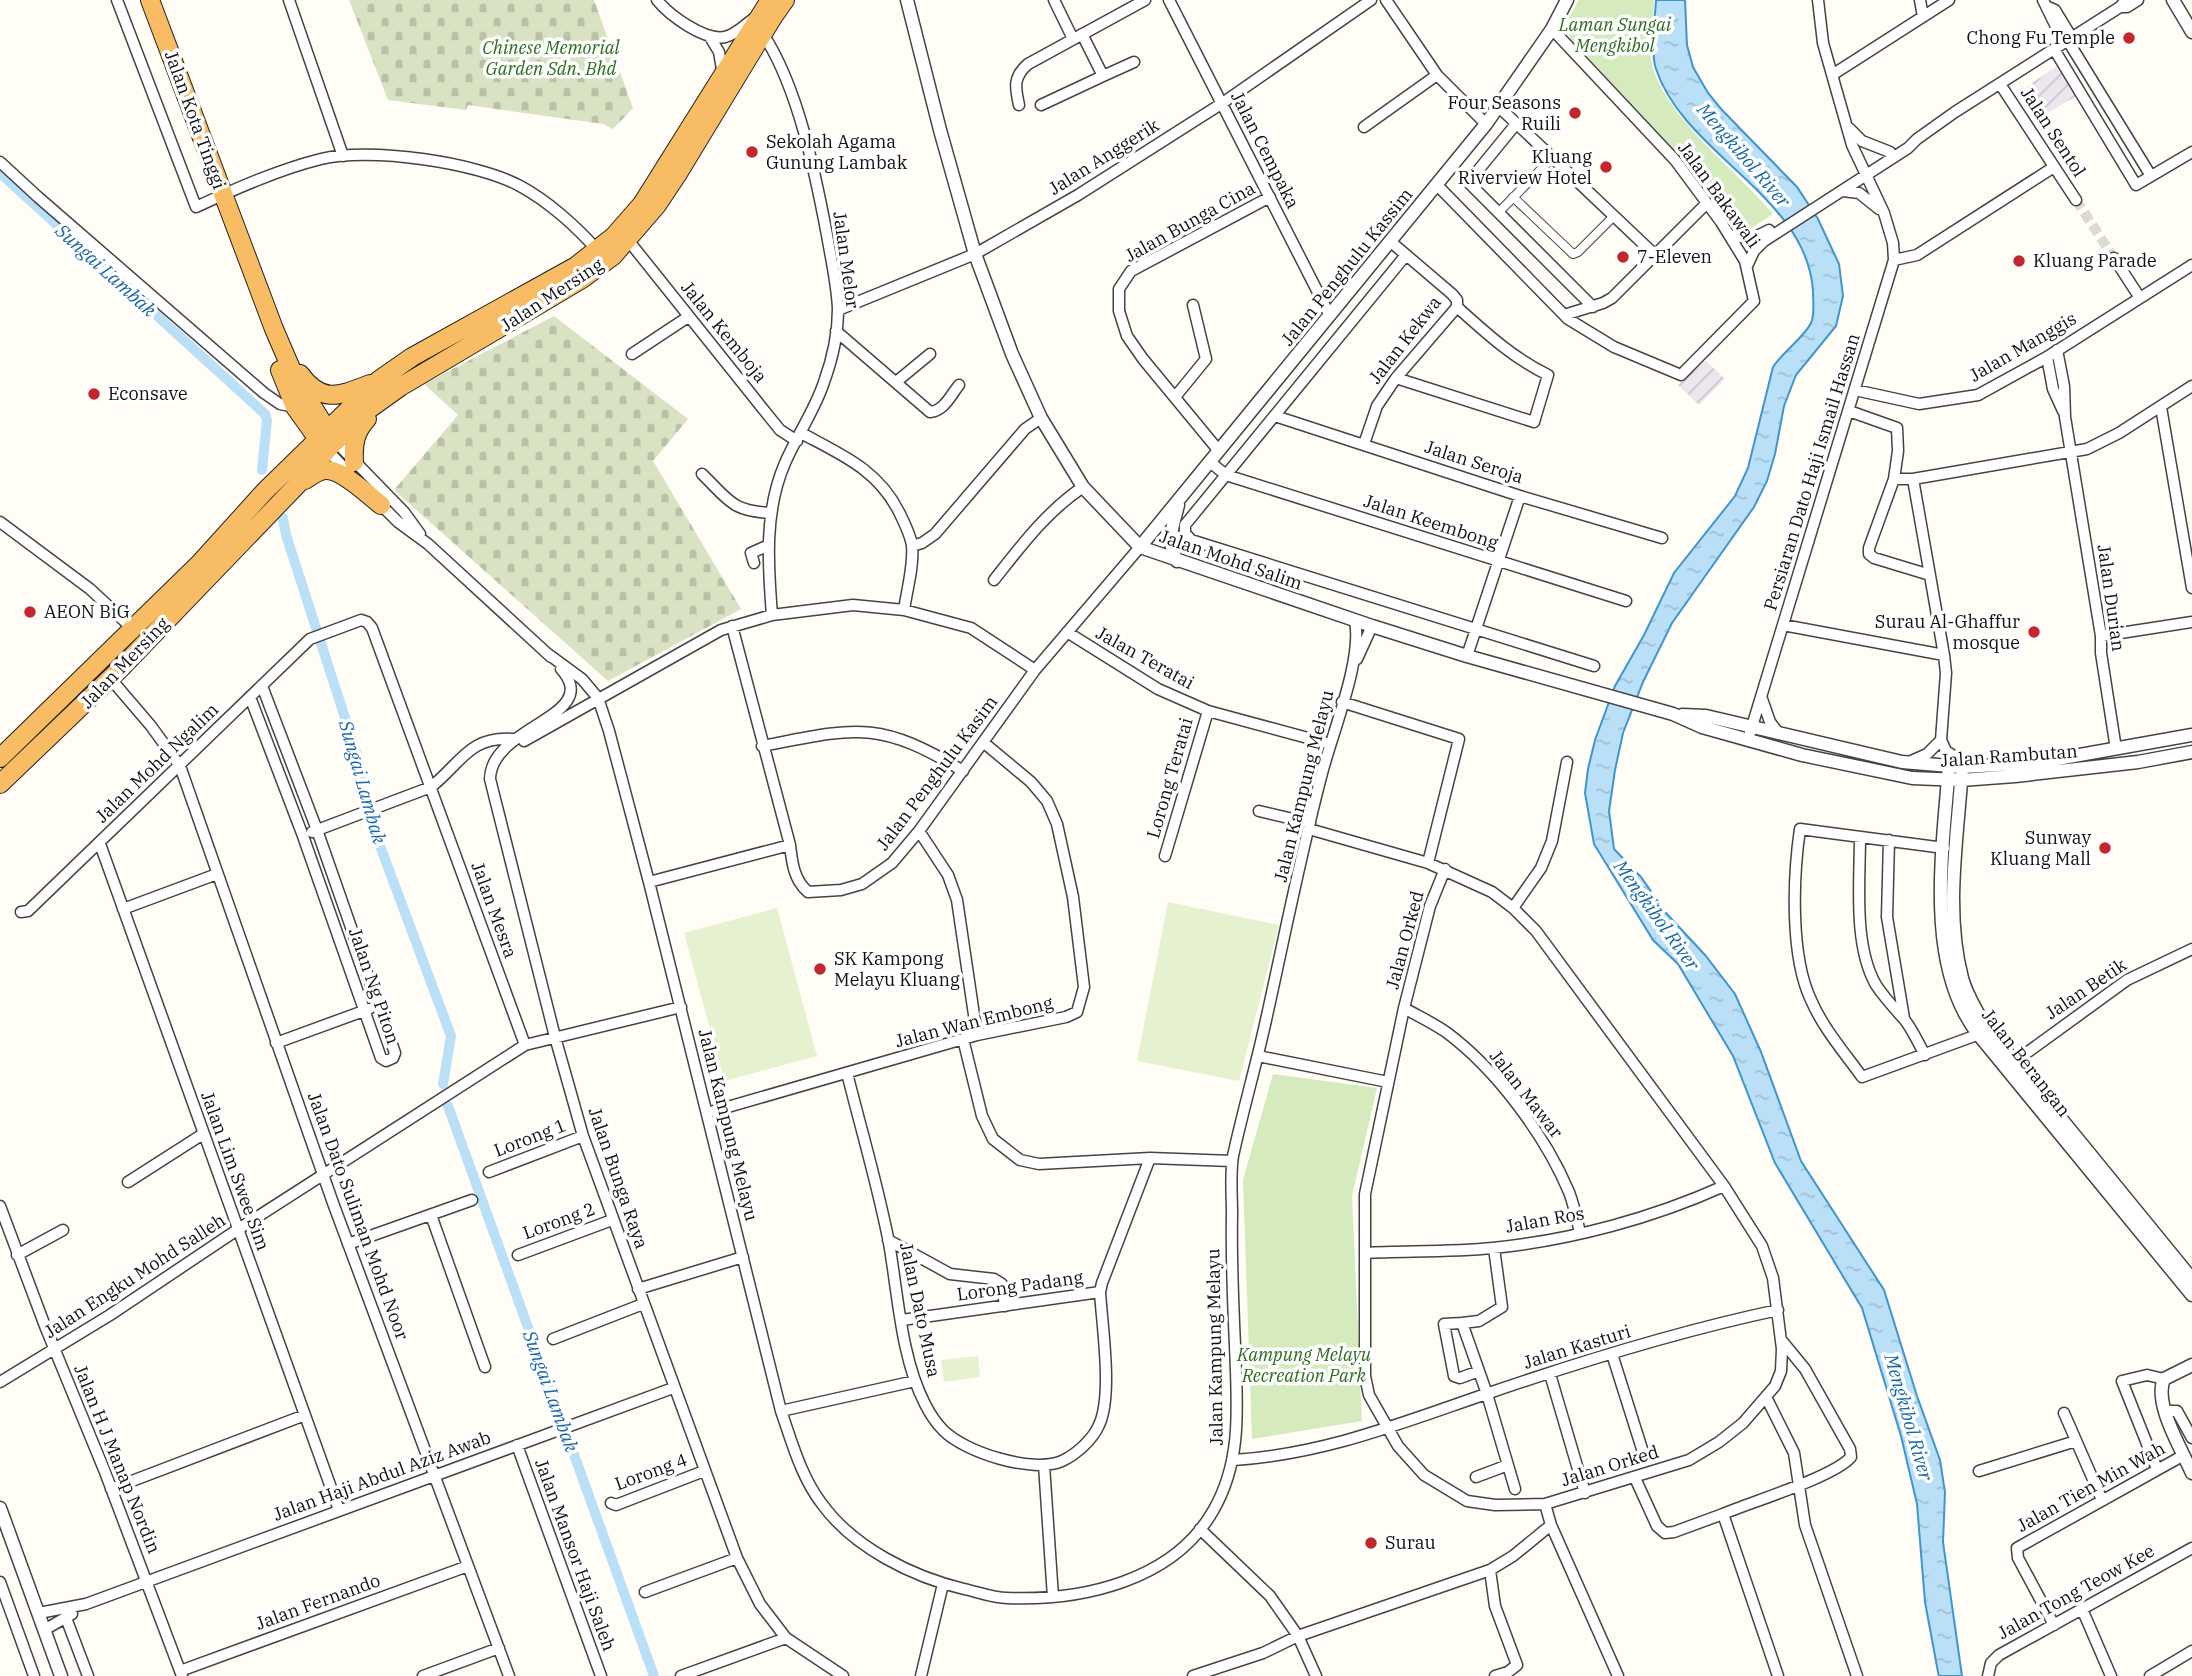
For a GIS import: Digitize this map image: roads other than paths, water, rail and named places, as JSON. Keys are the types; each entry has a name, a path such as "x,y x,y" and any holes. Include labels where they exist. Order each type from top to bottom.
{"highway":[{"name":"Jalan Kota Tinggi","path":"150,0 274,329 326,441"},
{"name":"Jalan Mersing","path":"0,758 275,492 326,441 379,380 412,357 576,267 598,251 642,204 770,0"},
{"name":"Jalan Mersing","path":"0,784 110,678 275,492 298,484 326,441 400,387 582,279 613,256 657,205 677,176 785,0"},
{"name":"Jalan Kota Tinggi","path":"240,240 259,313 296,410 326,441"},
{"path":"274,329 301,376 313,390 327,396 347,393 379,380"},
{"path":"354,462 353,446 356,434 365,421 400,387"},
{"path":"275,492 296,448 296,410"},
{"path":"298,484 316,473 336,471 381,505"}],"street":[{"path":"117,0 196,207 309,163 343,156 422,160 474,170 528,190 598,251"},
{"path":"289,0 343,156"},
{"path":"657,0 664,9 710,37 719,52 723,75"},
{"name":"Jalan Mohd Salim","path":"907,0 975,254 1012,355 1041,418 1083,487 1140,547 1355,621 1466,656 1673,714 1702,727 1748,740"},
{"name":"Jalan Mohd Salim","path":"912,15 913,0"},
{"path":"1054,0 1103,76"},
{"path":"1019,105 1015,88 1021,70 1145,0"},
{"name":"Jalan Cempaka","path":"1169,0 1330,316"},
{"name":"Jalan Anggerik","path":"838,310 975,254 1078,195 1221,104 1371,0"},
{"path":"1386,0 1437,75 1486,124"},
{"name":"Jalan Penghulu Kassim","path":"1140,547 1486,124 1552,29 1567,0"},
{"name":"Persiaran Dato Haji Ismail Hassan","path":"1748,740 1894,260 1893,243 1884,213 1852,145 1821,33 1818,0"},
{"path":"1920,0 1923,17"},
{"path":"1832,75 1949,0"},
{"path":"1864,173 1908,148 1917,139 2000,83 2123,4 2127,7 2138,0"},
{"path":"2173,0 2192,32"},
{"path":"2046,4 2055,10 2064,43 2136,185 2192,152"},
{"path":"710,37 728,36 759,15"},
{"name":"Jalan Bakawali","path":"1437,185 1564,315 1614,347 1681,375 1754,301 1747,266 1707,203 1675,160 1552,29"},
{"name":"Jalan Melor","path":"763,34 776,55 795,105 821,203 838,310 825,381 784,464 771,513 769,545 772,615"},
{"path":"2064,43 2151,176"},
{"path":"1041,105 1134,62"},
{"path":"1364,127 1437,75"},
{"name":"Jalan Sentol","path":"2000,83 2076,200"},
{"path":"1499,107 1655,255"},
{"path":"1516,124 1471,179 1470,184 1593,307"},
{"path":"1847,126 1862,141 1890,152"},
{"path":"1747,266 1762,238 1838,191 1890,152 1917,139"},
{"path":"1498,213 1552,158"},
{"path":"0,162 264,393 280,404 296,410"},
{"path":"1894,260 1917,256 2054,167"},
{"path":"1838,191 1859,193 1884,213"},
{"name":"Jalan Bunga Cina","path":"1219,450 1127,336 1119,311 1119,289 1132,271 1270,197"},
{"path":"1513,197 1573,254 1578,253 1614,216"},
{"path":"1472,220 1488,203"},
{"path":"1564,315 1593,307 1612,298 1707,203"},
{"path":"1729,235 1762,238"},
{"name":"Jalan Kemboja","path":"628,240 780,430 859,464 893,499 908,529 912,546 904,610"},
{"name":"Jalan Kekwa","path":"1364,444 1377,406 1396,378 1457,307 1457,300 1452,294 1391,242"},
{"path":"1210,462 1226,475 1406,255"},
{"path":"2114,258 2140,298"},
{"name":"Jalan Manggis","path":"1855,390 1919,404 1986,392 2192,265"},
{"path":"1175,397 1206,359 1193,305"},
{"path":"1396,378 1534,422 1548,375 1505,350 1457,307"},
{"path":"632,354 688,317"},
{"path":"836,331 930,412 937,411 944,405 959,385"},
{"name":"Jalan Durian","path":"2057,350 2116,749"},
{"path":"896,383 930,354"},
{"name":"Jalan Durian","path":"2047,356 2053,389 2065,416"},
{"path":"1894,479 1913,479 2087,449 2119,433 2192,386"},
{"path":"2161,407 2192,588"},
{"path":"1849,411 1897,428 1898,451 1894,479 1869,554 1874,558 1930,575"},
{"name":"Jalan Seroja","path":"1275,416 1520,496 1662,538"},
{"path":"912,546 935,534 1026,429 1041,418"},
{"path":"326,441 354,462 404,512 428,544"},
{"path":"326,441 398,522 428,544 548,654 582,679 598,698"},
{"path":"702,474 737,508 748,512 771,513"},
{"name":"Jalan Mohd Salim","path":"1226,475 1185,524 1185,533 1191,540 1594,666"},
{"name":"Jalan Keembong","path":"1226,475 1626,601"},
{"path":"1913,479 1946,673 1941,740 1952,755 1980,767"},
{"path":"994,580 1041,521 1060,502 1083,487"},
{"path":"1466,656 1520,496"},
{"path":"1177,561 1172,552 1170,535 1180,498"},
{"path":"0,522 90,589 133,629"},
{"path":"754,563 751,553 769,545"},
{"name":"Jalan Penghulu Kasim","path":"732,626 790,845 793,868 800,885 807,892 824,892 862,884 892,863 919,831 1035,670 1140,547"},
{"path":"497,757 721,630 772,615 853,605 904,610 971,628 1035,670"},
{"name":"Jalan Mesra","path":"318,635 361,620 372,628 525,1045"},
{"name":"Jalan Kampung Melayu","path":"1354,664 1357,629 1355,621"},
{"path":"2101,636 2192,622"},
{"path":"1783,625 1944,655"},
{"name":"Jalan Kampung Melayu","path":"598,698 649,882 781,1411 800,1466 822,1505 856,1539 891,1562 943,1584 1003,1598 1053,1597 1092,1591 1133,1579 1172,1556 1200,1529 1214,1510 1234,1460 1238,1428 1231,1252 1232,1161 1330,744 1354,664 1372,626"},
{"name":"Jalan Teratai","path":"1067,632 1158,689 1208,711 1330,744"},
{"name":"Jalan Mohd Ngalim","path":"22,912 28,911 100,844 250,697 318,635"},
{"path":"497,757 507,744 558,711 571,697 572,686 568,677 548,654"},
{"name":"Jalan Dato Suliman Mohd Noor","path":"110,678 151,726 180,766 348,1244 509,1676"},
{"name":"Jalan Ng Piton","path":"250,697 303,836 381,1058 386,1061 396,1053 317,830 262,686"},
{"path":"1761,696 1770,722 1779,734"},
{"path":"1342,702 1459,739 1429,863"},
{"name":"Lorong Teratai","path":"1165,856 1208,711"},
{"name":"Jalan Mohd Salim","path":"1673,714 1706,716 1752,726"},
{"name":"Jalan Rambutan","path":"1752,726 1955,773 1980,767 2035,763 2192,735"},
{"path":"762,746 839,731 878,732 927,749 962,771"},
{"path":"303,836 431,788 482,741 515,739"},
{"name":"Jalan Rambutan","path":"1748,740 1905,777 2103,766 2192,752"},
{"path":"1909,762 1927,754 1941,740"},
{"name":"Jalan Wan Embong","path":"707,1113 977,1035 1066,1017 1077,1012 1084,988 1073,897 1057,824 1047,802 1031,782 983,742"},
{"name":"Jalan Bunga Raya","path":"497,757 490,770 491,789 583,1136 704,1471 737,1558 760,1604 786,1637 843,1676"},
{"path":"1513,908 1541,868 1552,841 1567,762"},
{"name":"Jalan Berangan","path":"1955,773 1944,848 1941,906 1944,946 1953,985 1972,1027 1984,1033 2189,1277 2192,1295"},
{"name":"Jalan Berangan","path":"1955,773 1955,945 1963,981 1983,1023 1984,1033"},
{"name":"Jalan Orked","path":"1259,811 1445,869 1492,892 1513,908 1536,931 1563,965 1724,1185 1762,1246 1773,1278 1782,1340 1781,1371 1775,1386 1766,1397 1743,1423 1719,1442 1689,1460 1545,1504 1495,1505 1467,1501 1424,1475 1398,1446 1369,1395 1365,1376 1365,1194 1404,1008 1430,906 1445,869"},
{"path":"1944,848 1800,829 1794,874 1795,922 1804,980 1822,1022 1861,1077 1984,1033"},
{"path":"919,831 948,875 957,900 977,1035"},
{"path":"1860,837 1861,921 1867,962 1875,983 1894,1010 1904,1018"},
{"path":"1889,841 1887,917 1904,1018 1925,1055"},
{"name":"Jalan Lim Swee Sim","path":"100,844 339,1510"},
{"path":"649,882 790,845"},
{"path":"123,909 217,874"},
{"name":"Jalan Betik","path":"2010,1065 2127,980 2192,949"},
{"path":"276,1043 378,1005"},
{"name":"Jalan Engku Mohd Salleh","path":"0,1382 55,1350 525,1045 681,1007"},
{"name":"Jalan Mawar","path":"1404,1008 1445,1031 1484,1064 1513,1100 1554,1160 1570,1195 1580,1233"},
{"path":"963,1040 982,1116 993,1139 1020,1160 1040,1164 1150,1158 1232,1161"},
{"path":"1258,1056 1388,1082"},
{"name":"Jalan Dato Musa","path":"847,1073 888,1240 915,1381 926,1406 943,1431 976,1451 1015,1462 1044,1465 1061,1462 1075,1453 1094,1434 1101,1422 1105,1374 1100,1292 1150,1158"},
{"path":"128,1182 203,1134"},
{"name":"Lorong 1","path":"489,1172 583,1136"},
{"name":"Jalan Ros","path":"1365,1253 1494,1248 1580,1233 1643,1217 1695,1199 1724,1185"},
{"path":"348,1244 472,1200"},
{"name":"Jalan H J Manap Nordin","path":"0,1206 181,1674"},
{"path":"430,1215 485,1367"},
{"name":"Lorong 2","path":"518,1255 612,1220"},
{"path":"17,1255 63,1230"},
{"path":"888,1240 913,1252 936,1268 950,1273 994,1279 1002,1284 1005,1306"},
{"path":"1479,1371 1460,1378 1454,1376 1444,1324 1479,1321 1502,1307 1494,1248"},
{"path":"638,1289 743,1257"},
{"name":"Lorong Padang","path":"902,1320 1100,1292"},
{"path":"553,1339 643,1304"},
{"name":"Jalan Kasturi","path":"1234,1460 1293,1454 1388,1429 1487,1394 1706,1325 1779,1310"},
{"path":"1462,1322 1515,1489"},
{"path":"1635,1478 1657,1526 1665,1533 1800,1485 1849,1460 1850,1449 1805,1369 1782,1340"},
{"path":"1612,1354 1642,1449"},
{"path":"2157,1469 2122,1381 2147,1375 2164,1379 2192,1364"},
{"path":"1550,1374 1584,1493"},
{"path":"2164,1379 2160,1394 2165,1411 2192,1473"},
{"path":"781,1411 915,1381"},
{"name":"Jalan Haji Abdul Aziz Awab","path":"86,1604 673,1388"},
{"path":"1766,1397 1794,1453 1805,1525 1857,1676"},
{"path":"2165,1411 2177,1411 2192,1437"},
{"path":"2064,1413 2102,1500"},
{"path":"111,1489 305,1415"},
{"path":"1979,1471 2076,1441"},
{"name":"Jalan Mansor Haji Saleh","path":"517,1445 601,1676"},
{"name":"Jalan Tien Min Wah","path":"2054,1625 2018,1558 2017,1548 2184,1455"},
{"path":"1044,1465 1053,1597"},
{"path":"1476,1477 1508,1465"},
{"name":"Lorong 4","path":"611,1503 616,1505 704,1471"},
{"path":"1545,1504 1618,1676"},
{"path":"0,1508 61,1676"},
{"path":"1723,1514 1778,1676"},
{"path":"1193,1676 1206,1674 1263,1653 1298,1636 1490,1570 1513,1556 1552,1525"},
{"path":"1200,1529 1270,1597 1298,1636 1315,1676"},
{"name":"Jalan Tong Teow Kee","path":"1988,1676 1991,1664 1999,1655 2192,1548"},
{"path":"645,1592 737,1558"},
{"name":"Jalan Fernando","path":"181,1674 468,1566"},
{"path":"1490,1570 1495,1606 1517,1665 1508,1672 1495,1676"},
{"path":"0,1582 34,1676"},
{"path":"921,1676 943,1584"},
{"path":"38,1613 86,1604"},
{"path":"44,1630 86,1604"},
{"path":"2082,1609 2111,1676"},
{"path":"66,1618 88,1676"},
{"path":"681,1676 786,1637"},
{"path":"423,1676 499,1648"},
{"path":"2150,1676 2192,1651"},
{"path":"713,1664 717,1676"}],"water":[{"name":"Mengkibol River","path":"1656,0 1685,0 1687,45 1693,67 1708,93 1797,187 1818,219 1839,264 1843,296 1836,326 1796,375 1784,406 1767,481 1754,507 1672,623 1643,682 1623,733 1615,770 1609,811 1614,849 1641,877 1666,913 1705,955 1735,994 1761,1052 1801,1161 1884,1290 1940,1460 1945,1492 1943,1542 1962,1676 1939,1676 1925,1602 1917,1504 1901,1436 1862,1308 1775,1163 1733,1056 1678,964 1653,940 1594,844 1585,793 1588,769 1595,740 1615,686 1644,635 1674,573 1735,496 1748,468 1773,367 1808,328 1813,312 1813,291 1806,258 1790,228 1768,201 1692,126 1671,99 1654,61"}],"waterway":[{"name":"Sungai Lambak","path":"0,173 265,414 267,420 262,470"},
{"name":"Sungai Lambak","path":"283,518 286,535 358,758 370,819 451,1036 443,1084"},
{"name":"Sungai Lambak","path":"448,1106 654,1676"}],"tunnel":[{"path":"2076,200 2114,258"}],"place":[{"name":"Chong Fu Temple","path":"2129,38"},
{"name":"Four Seasons Ruili","path":"1575,113"},
{"name":"Sekolah Agama Gunung Lambak","path":"752,152"},
{"name":"Kluang Riverview Hotel","path":"1606,167"},
{"name":"7-Eleven","path":"1623,257"},
{"name":"Kluang Parade","path":"2019,261"},
{"name":"Econsave","path":"94,394"},
{"name":"AEON BiG","path":"30,612"},
{"name":"Surau Al-Ghaffur mosque","path":"2034,632"},
{"name":"Sunway Kluang Mall","path":"2105,848"},
{"name":"SK Kampong Melayu Kluang","path":"820,969"},
{"name":"Surau","path":"1371,1543"}],"park label":[{"name":"Laman Sungai Mengkibol","path":"1615,35"},
{"name":"Chinese Memorial Garden Sdn. Bhd","path":"551,58"},
{"name":"Kampung Melayu Recreation Park","path":"1304,1365"}]}
